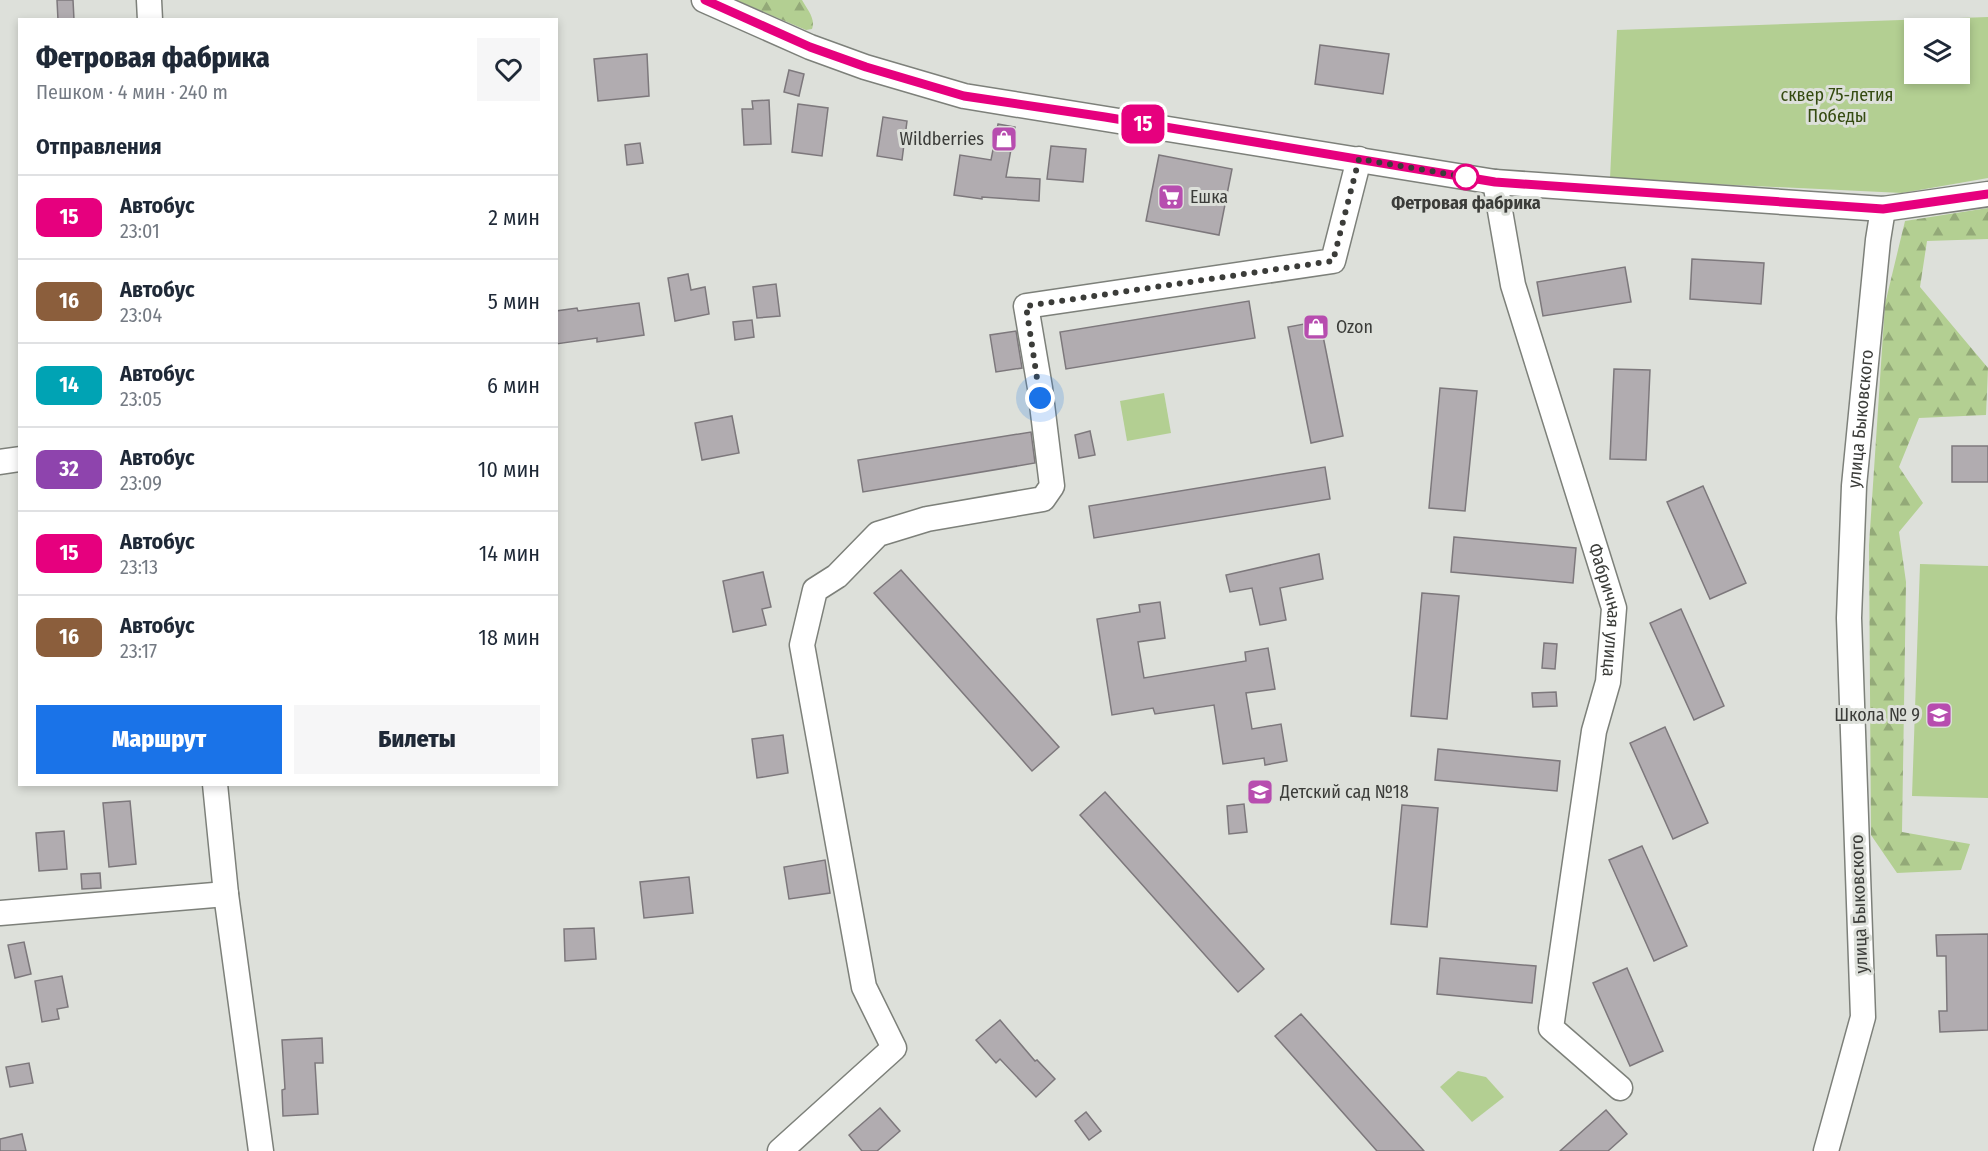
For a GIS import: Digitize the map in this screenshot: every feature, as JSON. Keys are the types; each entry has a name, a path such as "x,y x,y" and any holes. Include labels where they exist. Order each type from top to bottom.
{"street":[{"path":"149,0 150,18"},
{"path":"704,0 810,47 866,67 964,96 1495,182 1883,209 1988,195"},
{"path":"780,1151 894,1048 864,987 802,645 815,590 837,576 878,534 927,519 1042,499 1052,486 1040,388 1026,306 1333,261 1359,159"},
{"name":"Фабричная улица","path":"1495,182 1513,285 1614,608 1608,682 1594,731 1551,1028 1620,1088"},
{"name":"улица Быковского","path":"1826,1151 1863,1017 1850,618 1854,486 1883,209"},
{"path":"0,462 18,459"},
{"path":"215,786 226,894 261,1151"},
{"path":"0,914 226,894"}],"green space":[{"path":"736,0 802,0 812,18 812,29 806,30"},
{"name":"сквер 75-летия Победы","path":"1988,17 1988,178 1902,193 1610,179 1617,30 1904,20 1904,84 1970,84 1970,18 1959,18"},
{"path":"1988,208 1988,239 1927,241 1920,287 1988,368 1986,415 1919,418 1899,467 1923,503 1899,532 1906,582 1902,832 1970,844 1961,870 1897,873 1871,835 1869,545 1885,304 1905,221"},
{"path":"1164,393 1171,433 1127,441 1120,401"},
{"path":"1920,564 1988,566 1988,798 1912,796"},
{"path":"1458,1071 1486,1077 1504,1097 1472,1122 1440,1087"}],"building":[{"path":"57,0 73,0 74,18 58,18"},
{"path":"1320,45 1389,54 1383,94 1315,84"},
{"path":"647,54 649,96 598,101 594,59"},
{"path":"789,70 804,74 799,96 784,92"},
{"path":"769,100 771,144 744,145 742,109 753,109 752,101"},
{"path":"798,104 828,108 822,156 792,152"},
{"path":"883,117 907,121 902,160 877,156"},
{"path":"998,124 1015,127 1006,177 1040,179 1039,201 982,197 982,199 954,195 960,155 991,160"},
{"path":"640,143 643,163 627,165 625,145"},
{"path":"1051,146 1086,149 1083,182 1047,179"},
{"path":"1159,155 1232,169 1219,235 1146,221"},
{"path":"1692,259 1764,263 1761,304 1690,299"},
{"path":"1625,267 1631,302 1543,316 1537,282"},
{"path":"688,274 691,290 705,287 709,314 675,321 668,278"},
{"path":"776,284 780,316 757,318 753,287"},
{"path":"1249,301 1255,338 1066,369 1060,332"},
{"path":"639,303 644,335 597,342 597,338 558,344 558,311 577,308 578,311"},
{"path":"752,320 754,337 735,340 733,322"},
{"path":"1320,321 1343,436 1311,443 1288,327"},
{"path":"1016,331 1022,368 996,372 990,335"},
{"path":"1614,369 1650,370 1646,460 1610,459"},
{"path":"1440,388 1477,391 1465,511 1429,508"},
{"path":"732,416 739,453 702,460 695,423"},
{"path":"1090,431 1095,455 1079,458 1075,435"},
{"path":"1031,432 1035,463 863,492 858,460"},
{"path":"1952,446 1988,446 1988,482 1952,482"},
{"path":"1325,467 1330,499 1094,538 1089,506"},
{"path":"1703,486 1746,583 1710,599 1667,502"},
{"path":"1454,537 1576,548 1573,583 1451,572"},
{"path":"1319,554 1323,579 1280,588 1286,620 1260,625 1252,588 1230,592 1226,575"},
{"path":"901,570 1059,747 1032,771 874,593"},
{"path":"763,572 771,607 762,609 766,625 733,632 723,581"},
{"path":"1422,593 1459,596 1447,719 1411,716"},
{"path":"1160,602 1165,638 1138,642 1144,678 1246,661 1245,652 1268,648 1275,689 1246,693 1252,729 1281,724 1287,761 1265,765 1264,758 1223,764 1214,705 1155,714 1153,708 1112,715 1097,619 1140,612 1139,605"},
{"path":"1681,609 1724,706 1694,720 1650,623"},
{"path":"1544,643 1557,644 1555,669 1542,668"},
{"path":"1556,692 1557,706 1533,707 1532,693"},
{"path":"1665,727 1708,823 1673,839 1630,743"},
{"path":"783,735 788,773 757,778 752,739"},
{"path":"1438,749 1560,761 1557,791 1435,780"},
{"path":"1105,792 1264,969 1238,992 1080,815"},
{"path":"130,801 136,864 109,867 103,803"},
{"path":"1244,804 1247,832 1229,834 1227,806"},
{"path":"1402,805 1438,808 1427,927 1391,924"},
{"path":"64,831 67,869 39,871 36,833"},
{"path":"1642,846 1687,946 1654,961 1609,860"},
{"path":"825,860 830,893 789,899 784,867"},
{"path":"100,873 101,888 82,889 81,874"},
{"path":"689,877 693,913 644,918 640,882"},
{"path":"594,928 596,959 565,961 564,929"},
{"path":"1988,934 1988,1030 1940,1032 1939,1011 1947,1011 1946,956 1937,956 1936,935"},
{"path":"24,942 31,974 15,978 8,945"},
{"path":"1440,958 1536,966 1532,1003 1437,994"},
{"path":"1627,968 1663,1051 1630,1066 1593,983"},
{"path":"62,976 68,1007 57,1009 59,1019 42,1022 35,981"},
{"path":"1301,1014 1424,1151 1377,1151 1275,1036"},
{"path":"1000,1020 1035,1061 1037,1060 1055,1079 1036,1097 1000,1059 996,1063 976,1040"},
{"path":"322,1038 323,1063 315,1063 318,1114 283,1116 282,1090 285,1089 282,1040"},
{"path":"29,1063 33,1083 10,1087 6,1067"},
{"path":"880,1108 900,1131 877,1151 862,1151 849,1135"},
{"path":"1606,1110 1627,1134 1608,1151 1560,1151"},
{"path":"1086,1112 1101,1131 1089,1140 1075,1121"},
{"path":"22,1134 26,1151 0,1151 0,1139"}],"bus line":[{"name":"15","path":"705,0 810,47 866,67 964,96 1105,117 1495,182 1883,209 1988,194"}],"place":[{"name":"Wildberries","path":"1004,139"},
{"name":"Фетровая фабрика","path":"1466,177"},
{"name":"Ешка","path":"1171,197"},
{"name":"Ozon","path":"1316,327"},
{"name":"Школа № 9","path":"1939,715"},
{"name":"Детский сад №18","path":"1260,792"}],"route":[{"path":"1040,398 1026,306 1333,261 1359,159 1472,178 1466,177"}]}
